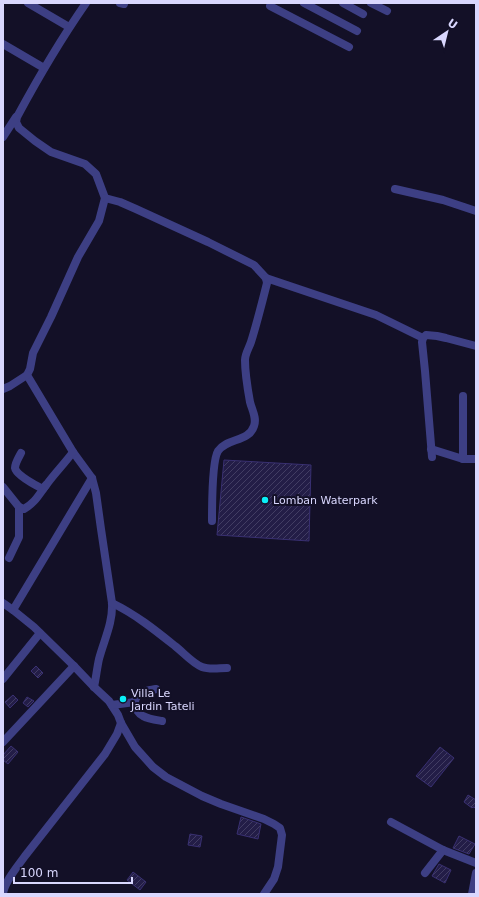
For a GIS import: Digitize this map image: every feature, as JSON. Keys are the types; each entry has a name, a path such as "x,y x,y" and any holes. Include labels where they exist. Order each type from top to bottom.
{"street":[{"path":"28,3 69,27"},
{"path":"3,137 17,117 69,27 86,3"},
{"path":"271,3 270,6 350,48"},
{"path":"304,3 357,30"},
{"path":"343,3 363,14"},
{"path":"371,3 387,11"},
{"path":"3,44 44,68"},
{"path":"3,389 27,375 30,369 33,353 52,317 78,257 99,221 105,198 96,174 85,164 51,152 35,141 19,128 16,122 17,117"},
{"path":"395,189 442,200 476,211"},
{"path":"105,198 120,202 208,242 254,265 266,278 376,315 423,338"},
{"path":"212,521 214,472 218,452 226,444 251,433 255,424 255,415 250,402 245,358 251,342 267,283 266,278"},
{"path":"423,338 426,335 437,336 476,346"},
{"path":"423,338 422,342 431,453 463,459 476,459"},
{"path":"27,375 73,452 92,478 96,493 112,603 112,613 110,627 99,659 94,687"},
{"path":"463,396 463,459"},
{"path":"21,453 15,468 17,472 29,481 44,489 73,452"},
{"path":"13,610 92,478"},
{"path":"3,487 19,507 24,509 30,506 38,498 46,485"},
{"path":"9,558 19,537 19,507"},
{"path":"3,603 40,633 109,701 135,748 153,767 166,777 202,796 264,819 280,828 282,835 278,867 274,879 264,894"},
{"path":"112,603 129,612 200,666 214,669 227,668"},
{"path":"3,679 40,633"},
{"path":"3,742 74,666"},
{"path":"156,689 139,694 136,698 135,706 140,714 145,718 162,721"},
{"path":"112,706 135,702"},
{"path":"3,891 25,856 105,754 117,734 121,723"},
{"path":"391,822 443,850 476,863"},
{"path":"425,873 443,850"},
{"path":"472,894 476,873"}],"building":[{"name":"Lomban Waterpark","path":"224,460 311,465 309,541 217,535"},
{"path":"36,666 43,673 38,678 31,671"},
{"path":"13,695 18,700 10,708 5,702"},
{"path":"27,697 34,701 28,707 23,703"},
{"path":"11,746 18,752 8,764 3,760 3,755"},
{"path":"440,747 454,758 431,787 416,776"},
{"path":"468,795 476,800 476,808 472,808 464,802"},
{"path":"241,817 261,824 258,839 237,834"},
{"path":"190,834 202,836 200,847 188,845"},
{"path":"459,836 475,844 469,854 453,848"},
{"path":"439,864 451,870 445,883 432,876"},
{"path":"133,872 146,882 140,890 127,880"}],"place":[{"name":"Lomban Waterpark","path":"265,500"},
{"name":"Villa Le Jardin Tateli","path":"123,699"}]}
